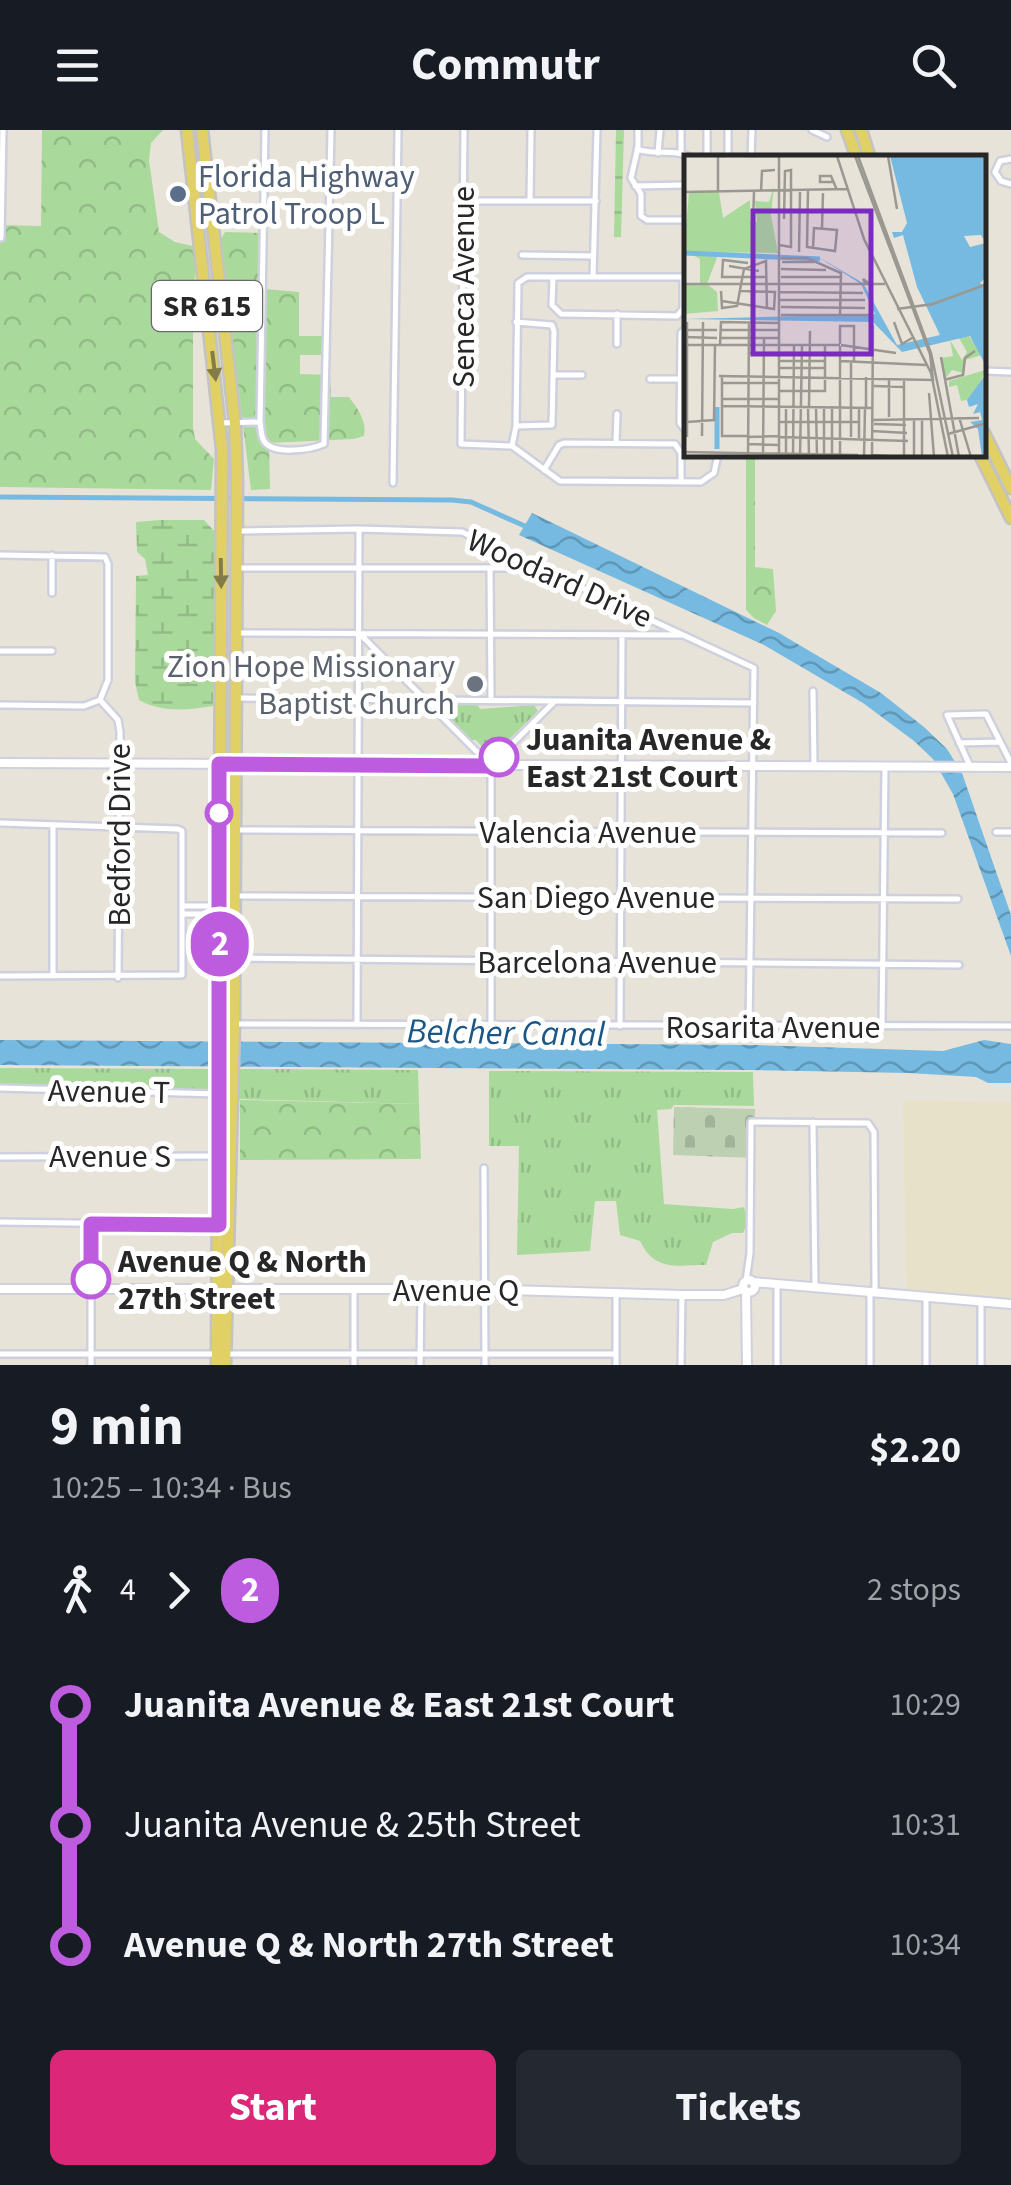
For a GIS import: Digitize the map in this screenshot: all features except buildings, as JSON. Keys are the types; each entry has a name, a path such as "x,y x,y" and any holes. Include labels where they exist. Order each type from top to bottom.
{"main road":[{"name":"SR 615","path":"187,130 220,423 222,483 218,1094 222,1289"},
{"name":"SR 615","path":"202,130 236,422 237,483 234,1030 221,1359"},
{"path":"848,130 856,155"},
{"path":"858,130 869,155"},
{"path":"986,437 1011,488"},
{"path":"981,458 1011,518"},
{"path":"222,614 226,626 235,633"},
{"path":"222,635 228,638 235,653"},
{"path":"220,943 227,957 235,958"},
{"path":"218,1094 232,1110"}],"street":[{"path":"1,238 3,130"},
{"path":"265,130 260,422 263,440 272,448 324,444 331,130"},
{"path":"393,483 398,130"},
{"name":"Seneca Avenue","path":"464,130 461,444 512,446"},
{"path":"530,201 531,130"},
{"path":"593,276 597,130"},
{"path":"638,130 631,180 641,194 641,216 647,220 684,220"},
{"path":"658,153 660,130"},
{"path":"681,130 681,154"},
{"path":"706,155 707,130"},
{"path":"751,155 752,130"},
{"path":"812,130 827,137"},
{"path":"638,150 684,155"},
{"path":"1011,159 1000,161 995,172 998,179 1011,184"},
{"path":"635,186 684,185"},
{"path":"463,200 596,201"},
{"path":"522,255 593,256"},
{"path":"552,277 555,312 677,316 683,309 684,277 527,276 522,280 516,288 516,426 512,446 560,481 701,482 714,473 717,458"},
{"path":"617,314 617,344"},
{"path":"516,322 552,324 553,375 552,425 516,426"},
{"path":"684,330 680,379 680,423 684,428"},
{"path":"986,371 1011,372"},
{"path":"553,375 582,376"},
{"path":"650,378 680,379"},
{"path":"616,414 616,443"},
{"path":"220,423 260,422"},
{"path":"544,470 564,443 676,444 681,453 681,482"},
{"path":"357,1025 360,529"},
{"name":"Woodard Drive","path":"236,531 462,532 754,668 754,703"},
{"path":"52,554 52,593"},
{"path":"0,555 105,557 108,564 108,680 100,700 84,706 0,706"},
{"path":"235,568 537,567"},
{"path":"490,569 491,700"},
{"path":"235,633 684,635"},
{"path":"360,634 490,766 492,1024"},
{"path":"620,1026 622,635"},
{"path":"0,650 52,651"},
{"path":"813,691 814,766"},
{"path":"235,698 754,703 749,1027"},
{"name":"Bedford Drive","path":"100,700 118,720 118,978"},
{"path":"490,766 555,700"},
{"path":"0,763 490,766 970,766 1011,765 986,714 948,715 970,766"},
{"path":"958,743 1000,742"},
{"path":"882,1027 884,766"},
{"path":"0,823 182,831 184,910 182,975 0,976"},
{"path":"53,826 53,976"},
{"name":"Valencia Avenue","path":"234,830 942,833"},
{"path":"996,832 1011,832"},
{"name":"San Diego Avenue","path":"234,896 958,900"},
{"path":"184,910 220,910"},
{"name":"Barcelona Avenue","path":"235,958 959,965"},
{"name":"Rosarita Avenue","path":"234,1030 492,1024 1011,1026"},
{"name":"Avenue T","path":"0,1088 218,1094"},
{"path":"747,1365 751,1122 813,1122 872,1126 876,1288 870,1293 870,1365"},
{"path":"813,1122 814,1288"},
{"name":"Avenue S","path":"0,1157 220,1156"},
{"path":"484,1168 485,1365"},
{"path":"0,1222 219,1225"},
{"path":"91,1224 91,1365"},
{"name":"Avenue Q","path":"0,1288 422,1289 682,1295 732,1292 764,1284 1011,1304"},
{"path":"777,1285 777,1365"},
{"path":"354,1289 354,1365"},
{"path":"420,1365 422,1289"},
{"path":"616,1292 616,1365"},
{"path":"732,1292 747,1304"},
{"path":"682,1295 682,1365"},
{"path":"926,1298 926,1365"},
{"path":"981,1303 981,1365"},
{"path":"0,1354 221,1359 354,1353 616,1354"},
{"path":"288,1354 288,1365"}],"shaded area":[{"path":"903,1100 1011,1102 1011,1299 906,1292"}],"green space":[{"path":"42,130 163,130 151,143 149,160 159,232 175,242 197,247 193,427 195,439 214,459 211,490 0,487 0,225 41,226"},
{"path":"616,130 624,130 621,237 614,237"},
{"path":"225,232 265,233 266,289 299,292 299,336 327,336 329,355 300,355 300,374 330,375 331,397 349,397 364,425 364,436 354,439 269,443 270,489 251,490 220,241"},
{"path":"746,458 755,458 755,567 773,569 776,611 767,625 746,610"},
{"path":"204,520 218,535 213,706 166,709 139,700 135,682 136,576 148,575 145,559 137,552 136,522"},
{"path":"477,704 480,709 534,705 538,711 501,747 485,750 476,740 470,740 442,709 444,705"},
{"path":"0,1068 217,1069 216,1091 0,1086"},
{"path":"235,1069 418,1070 419,1104 234,1099"},
{"path":"489,1071 753,1072 754,1106 674,1105 657,1110 664,1204 744,1207 748,1222 743,1233 732,1233 713,1242 706,1265 667,1265 652,1258 640,1241 620,1235 616,1201 595,1201 590,1251 517,1255 519,1146 489,1146"},
{"path":"240,1100 419,1104 421,1159 240,1160"},
{"path":"674,1107 755,1109 754,1158 673,1155"}],"water":[{"path":"532,513 779,633 881,693 924,727 947,749 962,773 1011,915 1011,956 953,794 933,759 914,741 863,703 764,645 519,535"},
{"path":"0,1040 755,1045 943,1051 984,1040 1011,1044 1011,1083 909,1073 748,1070 0,1065"}],"waterway":[{"path":"0,497 452,500 471,502 527,527"}],"bus line":[{"name":"2","path":"91,1279 91,1224 219,1225 219,764 490,766 499,757"}],"place":[{"name":"Florida Highway Patrol Troop L","path":"178,194"},
{"name":"Zion Hope Missionary Baptist Church","path":"475,684"},
{"name":"Juanita Avenue & East 21st Court","path":"499,757"},
{"name":"Avenue Q & North 27th Street","path":"91,1279"}],"water label":[{"name":"Belcher Canal","path":"506,1032"}]}
